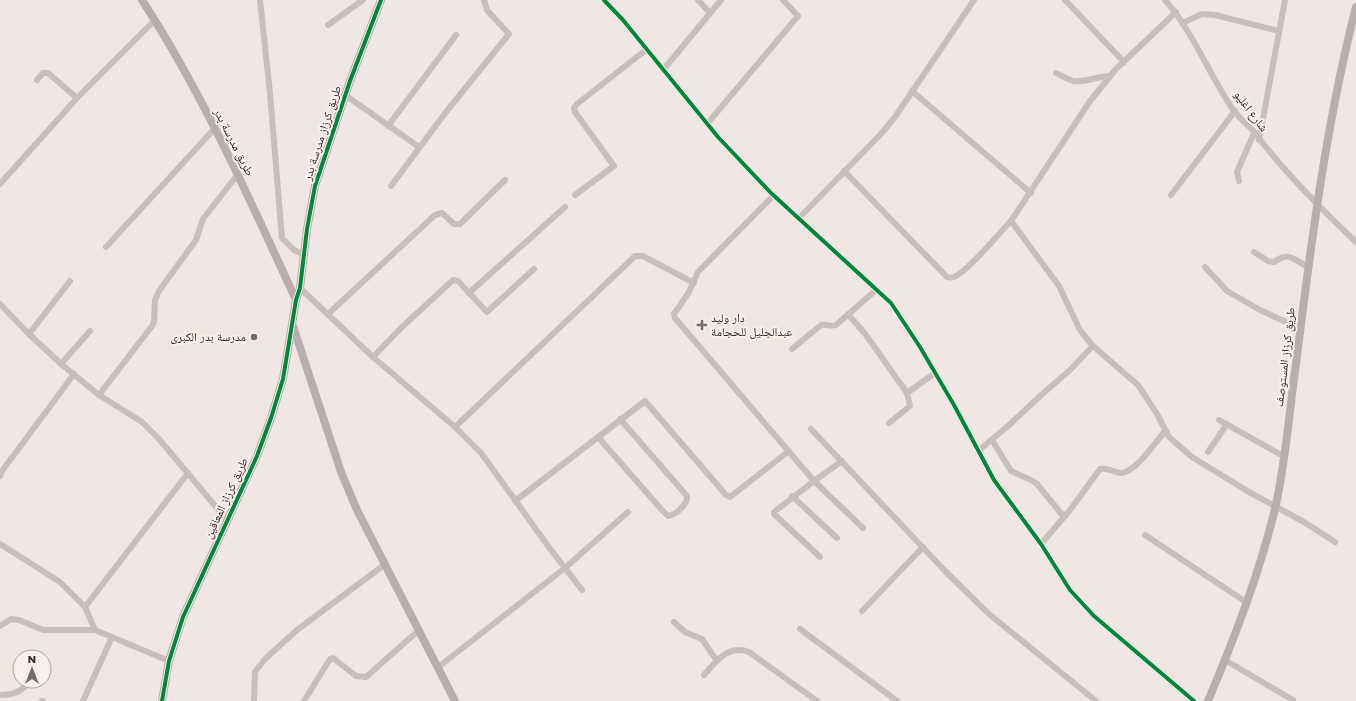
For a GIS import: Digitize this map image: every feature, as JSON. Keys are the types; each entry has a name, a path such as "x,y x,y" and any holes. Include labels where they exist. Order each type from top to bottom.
{"street":[{"name":"طريق مدرسة بدر","path":"142,0 155,20 238,174 296,300"},
{"path":"260,0 270,93 282,238 294,250 303,254"},
{"path":"328,25 363,0"},
{"name":"طريق كرزاز مدرسة بدر","path":"296,300 300,288 303,254 316,186 345,95 381,0"},
{"path":"391,186 419,147 509,34 487,10 484,0"},
{"path":"604,0 623,20 664,69 707,124 774,196 891,303 935,373 994,480 1040,544 1070,590 1094,616 1194,701"},
{"path":"698,0 710,13"},
{"path":"664,69 721,0"},
{"path":"707,124 798,16 783,0"},
{"path":"799,218 881,134 974,0"},
{"path":"1065,0 1124,62"},
{"name":"شارع اغليو","path":"1165,0 1176,12 1235,111 1277,162 1318,206 1356,242"},
{"path":"1259,140 1285,0"},
{"path":"844,171 947,277 951,278 956,276 968,266 1011,221 1031,193 1090,101 1110,76 1176,12"},
{"name":"طريق كرزاز المستوصف","path":"1208,701 1225,660 1259,566 1275,507 1286,457 1308,267 1335,108 1356,12"},
{"path":"1182,22 1202,14 1215,15 1279,30"},
{"path":"0,184 77,98 155,20"},
{"path":"388,126 456,35"},
{"path":"575,196 614,166 575,112 574,108 577,104 647,49"},
{"path":"37,80 43,73 48,73 77,98"},
{"path":"1056,73 1073,81 1084,81 1098,76 1110,76"},
{"path":"912,91 1031,193"},
{"path":"345,95 419,147"},
{"path":"1171,196 1235,111"},
{"path":"106,247 214,128"},
{"path":"1239,181 1237,172 1254,133"},
{"path":"100,395 152,326 154,322 155,300 159,290 196,240 203,219 238,174"},
{"path":"328,314 435,215 442,213 454,224 460,224 506,180"},
{"path":"774,196 698,272 694,282 676,309 674,314 675,318 814,481 863,528"},
{"path":"469,293 565,207"},
{"path":"1011,221 1059,286 1076,323 1093,346 1138,385 1157,414 1169,437 1192,457 1275,507 1304,522 1335,542"},
{"path":"1254,252 1268,262 1274,262 1280,257 1286,256 1308,267"},
{"path":"455,427 635,256 643,256 694,282"},
{"path":"1205,268 1227,290 1260,310 1301,329"},
{"path":"373,357 401,328 453,280 456,279 487,312 534,269"},
{"path":"29,334 70,281"},
{"path":"300,288 373,357 455,427 481,453 582,590"},
{"path":"792,349 819,327 825,324 831,327 836,325 876,290"},
{"name":"طريق كرزاز المعاقين","path":"162,701 169,661 183,617 257,456 271,418 283,379 296,300"},
{"path":"0,304 61,364 100,395 142,422 228,520"},
{"path":"848,314 866,335 907,392 910,406 889,423"},
{"path":"293,324 341,472 384,565 455,701"},
{"path":"61,364 90,331"},
{"path":"978,451 1065,375 1093,346"},
{"path":"907,392 935,373"},
{"path":"0,476 2,471 74,374"},
{"path":"515,501 643,401 648,402 726,495 730,497 789,451"},
{"path":"598,437 661,509 668,516 673,515 686,502 687,496 620,419"},
{"path":"1219,420 1286,457"},
{"path":"1208,452 1227,424"},
{"path":"811,430 989,614 1096,701"},
{"path":"1040,544 1064,517 1100,469 1104,468 1116,472 1123,472 1131,469 1165,431"},
{"path":"992,440 1011,471 1037,484 1064,517"},
{"path":"820,557 774,514 775,510 792,496 842,461"},
{"path":"85,607 188,473"},
{"path":"792,496 838,538"},
{"path":"437,668 565,568 628,512"},
{"path":"1145,535 1246,602"},
{"path":"0,544 60,582 85,607 95,630"},
{"path":"862,611 923,547"},
{"path":"254,701 255,672 265,659 297,630 384,565"},
{"path":"0,626 11,620 19,620 43,630 95,630 169,661"},
{"path":"674,622 685,632 702,639 717,661"},
{"path":"800,629 897,701"},
{"path":"304,701 330,659 333,658 340,662 356,676 366,677 418,631"},
{"path":"84,701 112,637"},
{"path":"704,675 717,661 732,650 738,649 749,652 817,701"},
{"path":"1225,660 1293,700"},
{"path":"0,695 7,695 21,691 23,689"}],"cycle path":[{"path":"162,701 169,661 183,617 257,456 271,418 283,379 296,300 300,288 307,229 315,186 350,81 381,0"},
{"path":"604,0 623,20 718,137 771,193 891,303 920,347 954,405 994,480 1041,544 1070,590 1094,616 1194,701"}],"place":[{"name":"دار وليد عبدالجليل للحجامة","path":"702,325"},
{"name":"مدرسة بدر الكبرى","path":"254,337"}]}
